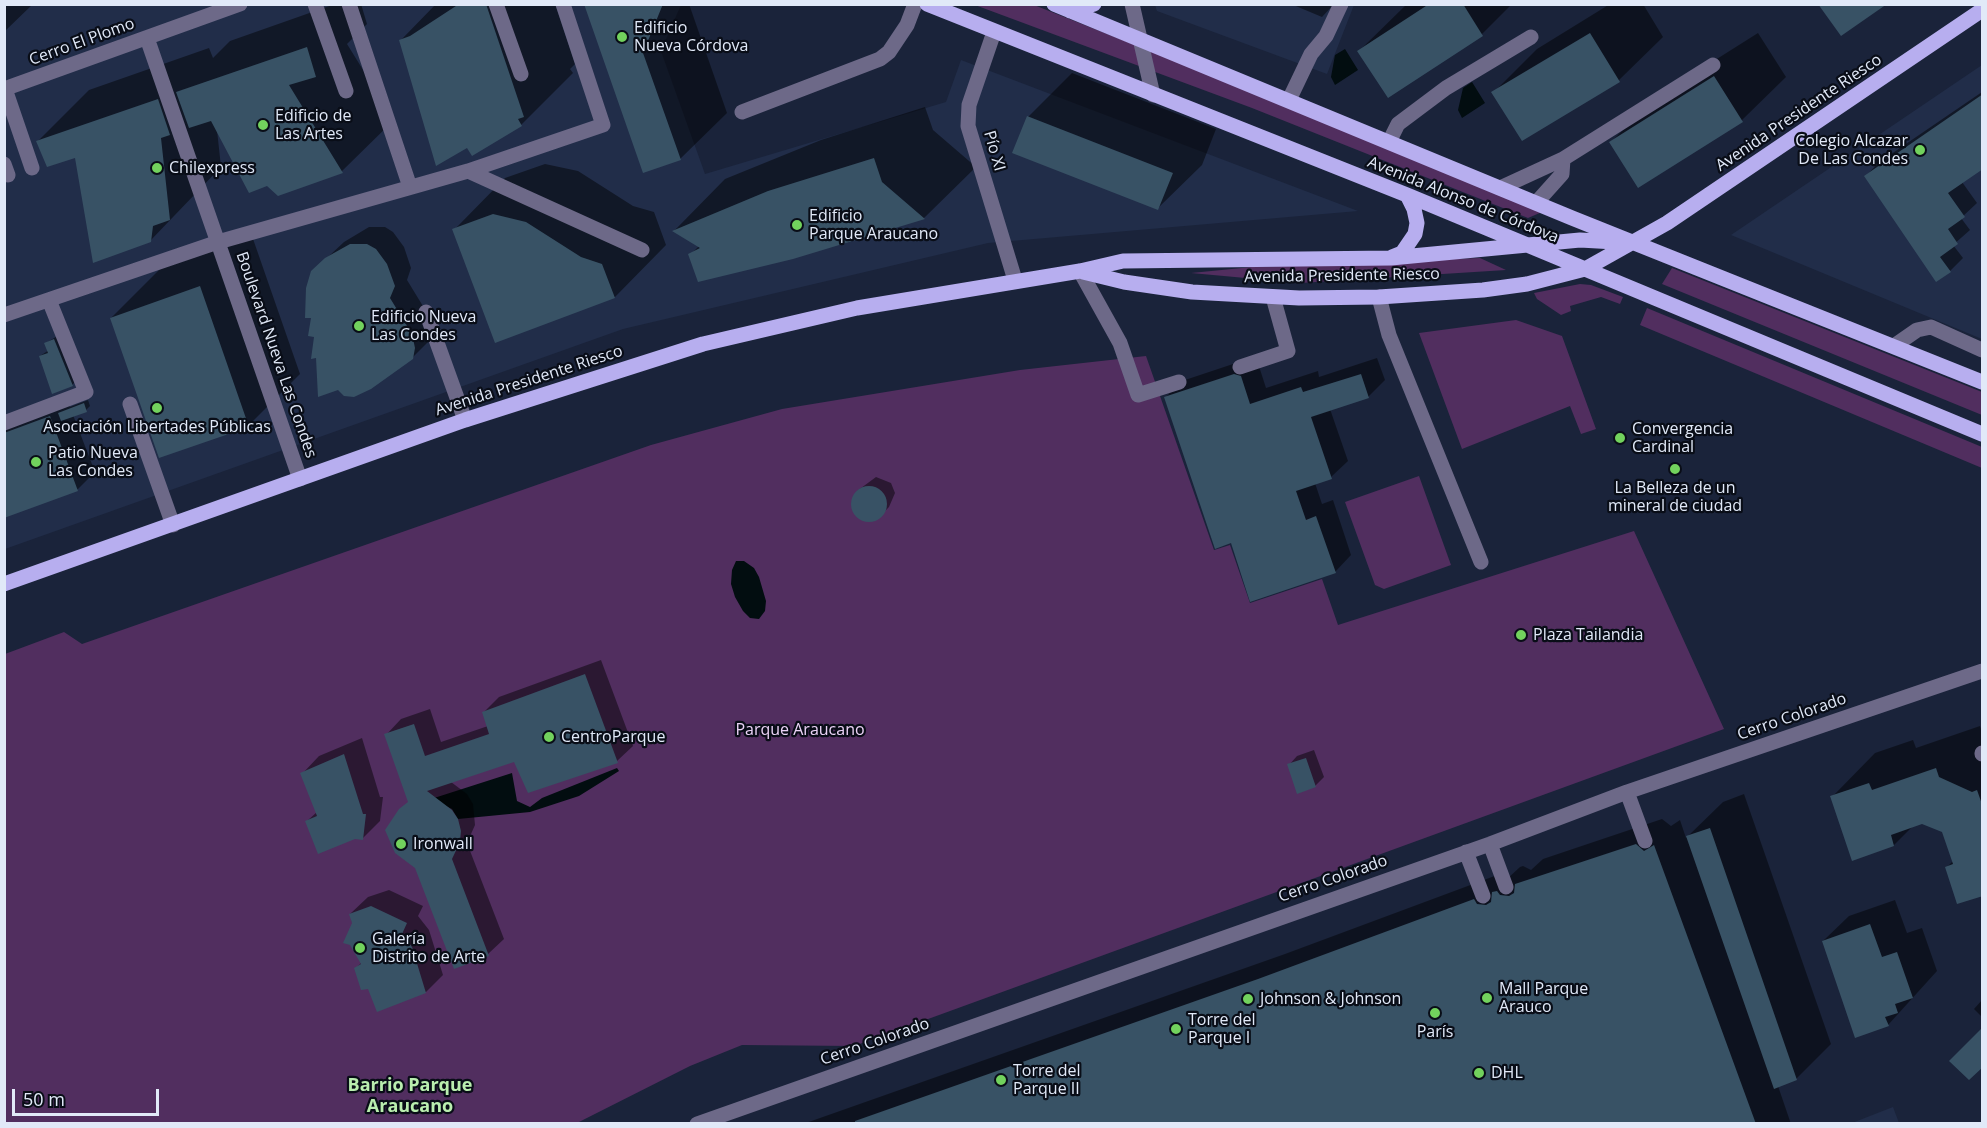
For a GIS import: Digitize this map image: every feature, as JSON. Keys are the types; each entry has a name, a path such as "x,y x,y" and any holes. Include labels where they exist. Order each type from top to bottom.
{"main road":[{"name":"Avenida Alonso de Córdova","path":"927,4 1407,195 1983,434"},
{"name":"Avenida Alonso de Córdova","path":"1054,4 1633,243 1983,382"},
{"path":"1070,11 1094,4"},
{"name":"Avenida Presidente Riesco","path":"1080,272 1124,282 1192,292 1273,297 1379,297 1483,290 1527,284 1585,269 1667,223 1983,10"},
{"path":"1391,258 1402,253 1415,234 1417,223 1414,209 1407,195"},
{"name":"Avenida Presidente Riesco","path":"4,584 465,420 756,329 874,304 1015,280 1080,272 1123,261 1391,258 1580,240 1633,243"}],"street":[{"name":"Cerro El Plomo","path":"5,89 240,4"},
{"path":"315,4 346,91"},
{"path":"349,4 410,187"},
{"path":"496,4 521,74"},
{"name":"Boulevard Nueva Las Condes","path":"4,315 218,242 468,171 603,125 563,4"},
{"path":"742,111 880,59 889,52 908,25 915,4"},
{"path":"1132,4 1153,95"},
{"path":"1290,100 1311,54 1326,36 1341,4"},
{"name":"Pío XI","path":"994,32 969,105 968,126 1015,280"},
{"path":"1389,142 1398,124 1408,116 1446,88 1531,37"},
{"name":"Boulevard Nueva Las Condes","path":"147,38 300,479"},
{"path":"1500,188 1563,159 1713,65"},
{"path":"5,89 32,168"},
{"path":"1536,203 1562,174 1563,159"},
{"path":"468,171 642,250"},
{"path":"1080,272 1120,343 1138,395 1179,382"},
{"path":"1240,368 1288,351 1273,297"},
{"path":"1379,297 1389,334 1443,462 1481,562"},
{"path":"4,423 86,392 49,300"},
{"path":"426,312 465,420"},
{"path":"1894,346 1917,330 1931,327 1983,350"},
{"path":"130,404 173,525"},
{"name":"Cerro Colorado","path":"697,1124 1490,844 1627,792 1983,671"},
{"path":"1627,792 1645,841"},
{"path":"1490,844 1506,887"},
{"path":"1466,852 1483,896"}],"shaded area":[{"path":"4,5 681,5 661,51 705,174 946,102 961,60 1358,211 988,243 623,329 5,549"},
{"path":"1155,5 1354,5 1327,74 1157,11"},
{"path":"1345,49 1358,70 1335,85 1331,77 1335,55"},
{"name":"Colegio Alcazar De Las Condes","path":"1982,65 1982,339 1731,235"},
{"path":"1472,82 1485,103 1462,118 1458,110 1463,88"},
{"path":"736,561 744,561 754,568 759,577 766,601 765,611 759,619 750,618 735,597 731,584 732,570"},
{"path":"617,768 619,771 579,796 530,812 458,819 452,809 431,799 512,773 517,801 530,807 542,798"},
{"path":"1893,1107 1899,1123 1852,1123"}],"green space":[{"path":"975,5 1034,5 1549,209 1528,218 1252,108"},
{"path":"1480,258 1506,270 1300,283 1191,273 1252,267"},
{"path":"1672,268 1982,392 1982,415 1662,284"},
{"path":"1580,284 1591,285 1623,297 1620,304 1601,297 1570,306 1571,311 1561,315 1537,299 1534,293"},
{"path":"1647,308 1982,447 1982,468 1640,325"},
{"path":"1516,320 1562,336 1596,429 1581,434 1570,406 1462,449 1419,333"},
{"name":"Parque Araucano","path":"1146,356 1214,550 1230,545 1250,603 1322,579 1338,625 1634,531 1724,729 854,1046 742,1045 690,1066 577,1123 5,1124 5,654 64,632 82,644 651,445 782,409 1020,370"},
{"path":"1419,476 1451,565 1384,589 1375,585 1345,502"}],"building":[{"path":"459,4 486,4 524,117 518,119 522,126 472,156 467,148 436,166 399,40 410,36"},
{"path":"584,4 663,4 643,53 681,160 643,173"},
{"path":"1429,4 1463,4 1483,36 1388,98 1357,51"},
{"path":"1818,4 1887,4 1841,36"},
{"path":"1590,33 1620,82 1522,141 1491,92"},
{"name":"Edificio de Las Artes","path":"307,47 316,77 289,85 343,173 278,196 267,186 249,193 211,121 189,128 176,92"},
{"path":"1714,76 1743,122 1638,188 1609,142"},
{"path":"1983,94 1983,169 1948,193 1965,217 1948,229 1958,244 1940,257 1951,272 1936,282 1864,176"},
{"path":"158,99 170,135 161,138 170,220 153,226 151,242 93,263 75,158 47,167 36,141"},
{"path":"1027,116 1173,173 1158,210 1012,153"},
{"name":"Edificio Parque Araucano","path":"874,158 882,182 925,219 793,259 698,282 688,254 700,248 672,231 768,191"},
{"path":"493,214 526,222 581,257 602,264 615,298 495,343 452,229"},
{"name":"Edificio Nueva Las Condes","path":"350,244 367,244 376,249 387,264 395,286 390,298 412,334 415,348 413,359 371,389 354,397 344,396 338,390 318,397 316,358 311,359 314,337 308,336 311,318 305,318 306,288 311,271 325,258"},
{"path":"200,286 249,427 159,458 110,318"},
{"path":"54,339 73,386 52,394 39,356 48,353 44,343"},
{"path":"1234,374 1241,376 1250,404 1301,387 1303,392 1361,374 1369,398 1311,417 1332,479 1296,491 1306,520 1316,516 1336,573 1250,602 1231,543 1215,549 1164,397"},
{"path":"84,403 87,412 61,421 58,413"},
{"name":"Patio Nueva Las Condes","path":"50,416 78,491 4,518 4,433"},
{"path":"869,486 882,491 887,504 882,517 869,522 856,517 851,504 856,491"},
{"path":"585,674 618,763 528,793 514,762 427,791 452,810 458,819 461,831 460,842 452,859 489,956 454,969 415,868 395,853 385,830 399,809 408,802 384,734 414,724 425,756 489,734 482,712"},
{"path":"344,754 363,814 366,814 363,840 355,839 318,854 305,821 317,816 300,773"},
{"path":"1306,758 1316,787 1297,794 1287,764"},
{"path":"1936,768 1939,777 1972,792 1977,790 1983,807 1983,896 1957,904 1945,867 1953,864 1942,832 1922,824 1891,835 1894,846 1852,861 1830,796 1869,783 1872,790"},
{"path":"1710,828 1797,1080 1774,1089 1686,836"},
{"name":"Mall Parque Arauco","path":"1636,844 1644,851 1654,845 1756,1124 855,1124 855,1121 1258,979 1474,899 1477,904 1486,905 1491,902 1492,892 1497,891 1500,895 1509,896 1514,893 1515,884"},
{"path":"371,906 407,923 402,934 412,947 426,993 377,1012 368,989 361,990 354,968 361,964 350,945 343,943 352,923 349,914"},
{"path":"1870,924 1882,957 1897,952 1913,998 1895,1004 1898,1013 1885,1017 1889,1026 1855,1038 1822,941"},
{"path":"1983,1027 1983,1067 1969,1080 1949,1061"}],"place":[{"name":"Edificio Nueva Córdova","path":"622,37"},
{"name":"Edificio de Las Artes","path":"263,125"},
{"name":"Colegio Alcazar De Las Condes","path":"1920,150"},
{"name":"Chilexpress","path":"157,168"},
{"name":"Edificio Parque Araucano","path":"797,225"},
{"name":"Edificio Nueva Las Condes","path":"359,326"},
{"name":"Asociación Libertades Públicas","path":"157,408"},
{"name":"Convergencia Cardinal","path":"1620,438"},
{"name":"Patio Nueva Las Condes","path":"36,462"},
{"name":"La Belleza de un mineral de ciudad","path":"1675,469"},
{"name":"Plaza Tailandia","path":"1521,635"},
{"name":"CentroParque","path":"549,737"},
{"name":"Ironwall","path":"401,844"},
{"name":"Galería Distrito de Arte","path":"360,948"},
{"name":"Mall Parque Arauco","path":"1487,998"},
{"name":"Johnson & Johnson","path":"1248,999"},
{"name":"París","path":"1435,1013"},
{"name":"Torre del Parque I","path":"1176,1029"},
{"name":"DHL","path":"1479,1073"},
{"name":"Torre del Parque II","path":"1001,1080"}],"district":[{"name":"Barrio Parque Araucano","path":"410,1096"}]}
